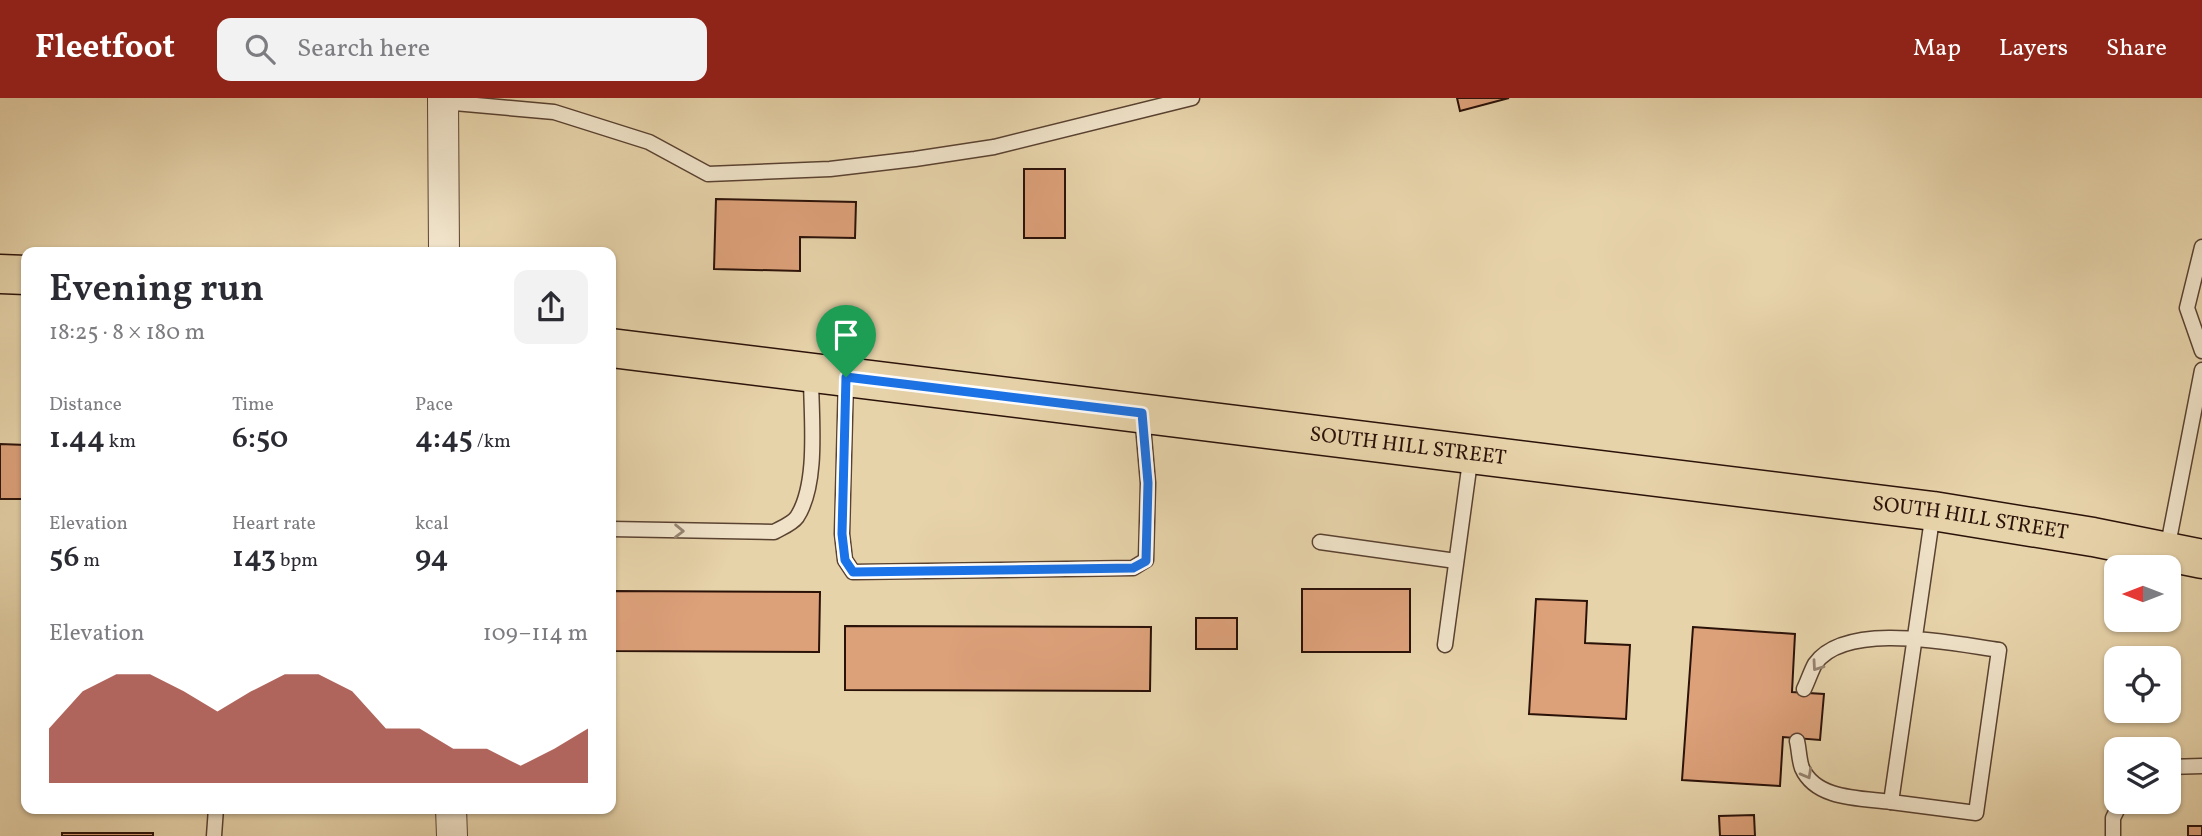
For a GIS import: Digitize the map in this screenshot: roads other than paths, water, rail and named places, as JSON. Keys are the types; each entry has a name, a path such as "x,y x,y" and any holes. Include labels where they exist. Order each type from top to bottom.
{"main road":[{"path":"0,274 21,275"},
{"name":"SOUTH HILL STREET","path":"616,349 1933,511 2184,555"}],"street":[{"path":"443,100 444,247"},
{"path":"451,814 452,836"}],"lane":[{"path":"443,100 554,111 649,142 708,174 830,169 915,159 995,146 1192,98"},
{"path":"2202,247 2187,308 2202,351"},
{"path":"2184,555 2202,370"},
{"path":"829,375 845,560 853,572 1133,568 1146,561 1148,483 1142,413"},
{"path":"616,529 774,532 796,519 807,494 811,451 829,375"},
{"path":"1445,645 1471,453"},
{"path":"1891,802 1933,511"},
{"path":"1320,542 1456,561"},
{"path":"1797,741 1801,767 1812,784 1833,794 1976,813 1999,650 1880,637 1835,648 1816,663 1804,689"},
{"path":"2181,767 2202,766"},
{"path":"214,836 216,814"},
{"path":"2113,836 2115,814"}]}
